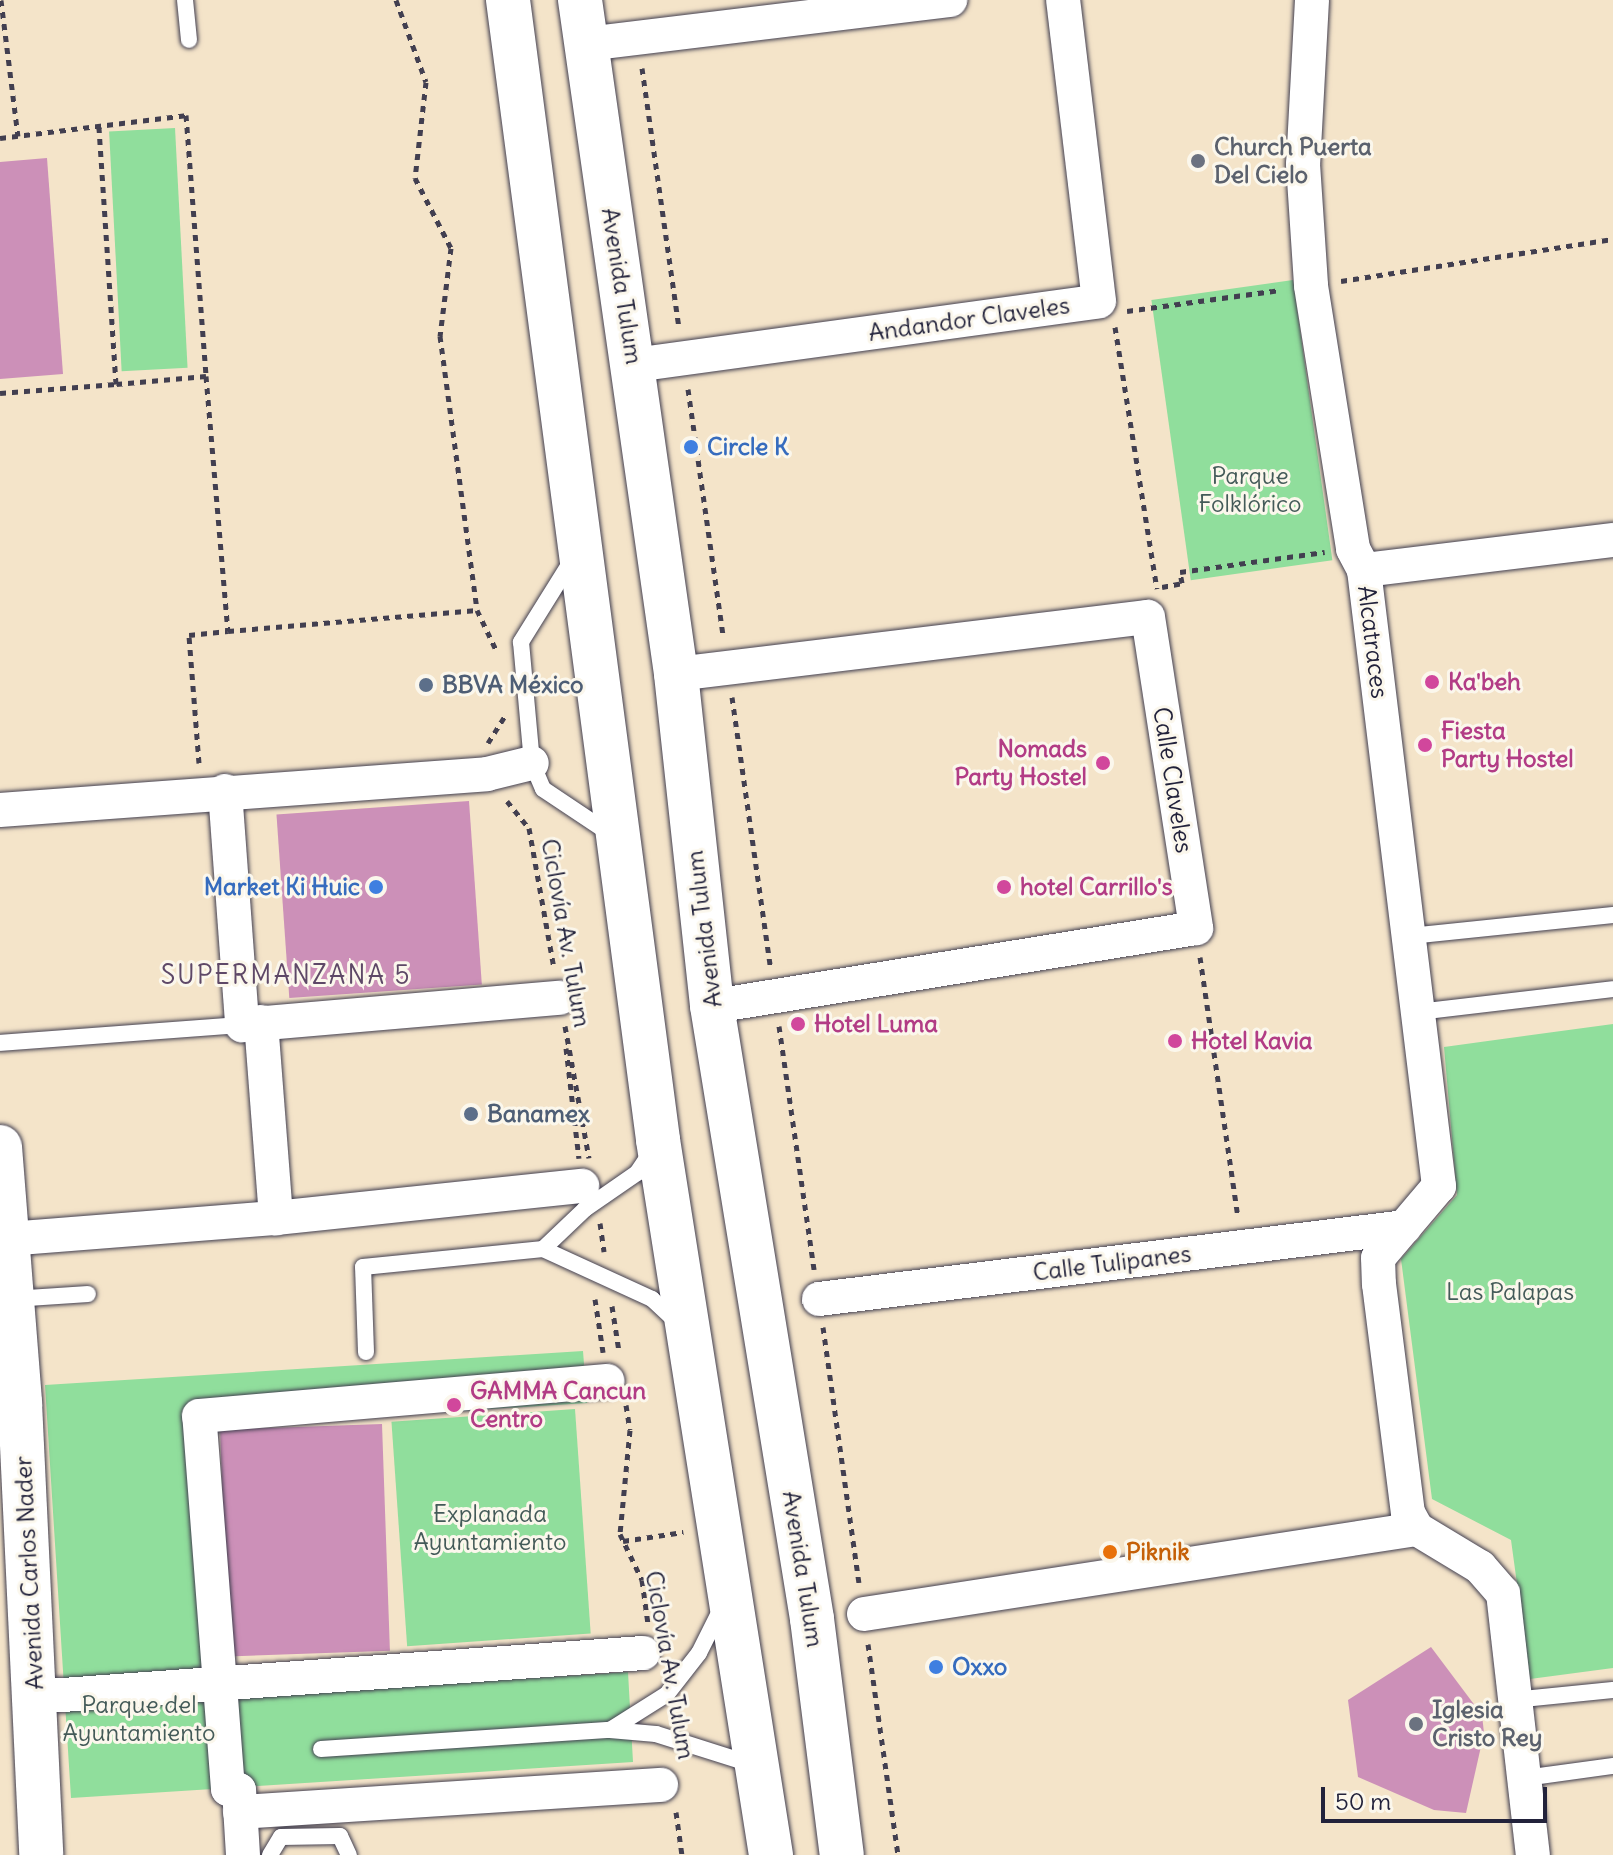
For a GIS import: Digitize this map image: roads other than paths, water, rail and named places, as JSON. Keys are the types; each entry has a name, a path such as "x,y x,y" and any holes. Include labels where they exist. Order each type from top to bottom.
{"main road":[{"name":"Avenida Tulum","path":"580,0 676,674 712,1006 812,1619 842,1855"},
{"path":"503,9 658,1140 771,1855"},
{"name":"Avenida Carlos Nader","path":"0,1147 7,1239 11,1446 35,1697 41,1855"}],"street":[{"path":"586,44 637,35 950,0"},
{"name":"Andandor Claveles","path":"634,365 1099,301 1063,0"},
{"name":"Alcatraces","path":"1312,0 1303,164 1311,286 1358,559 1410,936 1439,1186 1378,1258 1408,1513 1417,1529"},
{"path":"1358,559 1613,540"},
{"name":"Calle Claveles","path":"676,674 1152,602 1196,928 712,1006"},
{"path":"0,810 493,773 532,763"},
{"path":"213,792 251,1024 276,1218"},
{"path":"251,1024 560,998"},
{"path":"7,1239 590,1193"},
{"name":"Calle Tulipanes","path":"819,1299 1405,1227"},
{"path":"243,1855 239,1790 228,1789 199,1416 618,1383"},
{"path":"864,1614 1417,1529 1480,1567 1503,1593 1533,1855"},
{"path":"35,1697 220,1686 647,1646"},
{"path":"240,1812 668,1790"}],"lane":[{"path":"185,0 189,40"},
{"path":"577,552 521,642 532,763 543,789 617,838"},
{"path":"1410,936 1613,915"},
{"path":"1418,1012 1613,989"},
{"path":"0,1043 251,1024"},
{"path":"543,1249 590,1193 637,1173 658,1140"},
{"path":"366,1352 363,1267 543,1249 608,1276 652,1299 686,1330"},
{"path":"6,1300 88,1294"},
{"path":"610,1730 667,1694 699,1653 729,1593"},
{"path":"1513,1700 1613,1690"},
{"path":"321,1749 610,1730 656,1734 757,1766"},
{"path":"1525,1778 1613,1766"},
{"path":"270,1855 281,1837 340,1836 349,1855"}],"place":[{"name":"Church Puerta Del Cielo","path":"1198,161"},
{"name":"Circle K","path":"691,447"},
{"name":"Ka'beh","path":"1432,682"},
{"name":"BBVA México","path":"426,685"},
{"name":"Fiesta Party Hostel","path":"1425,745"},
{"name":"Nomads Party Hostel","path":"1103,763"},
{"name":"Market Ki Huic","path":"376,887"},
{"name":"hotel Carrillo's","path":"1004,887"},
{"name":"Hotel Luma","path":"798,1024"},
{"name":"Hotel Kavia","path":"1175,1041"},
{"name":"Banamex","path":"471,1114"},
{"name":"GAMMA Cancun Centro","path":"454,1405"},
{"name":"Piknik","path":"1110,1552"},
{"name":"Oxxo","path":"936,1667"},
{"name":"Iglesia Cristo Rey","path":"1416,1724"}],"district":[{"name":"SUPERMANZANA 5","path":"286,975"}],"park label":[{"name":"Parque Folklórico","path":"1250,490"},
{"name":"Las Palapas","path":"1510,1292"},
{"name":"Explanada Ayuntamiento","path":"490,1528"},
{"name":"Parque del Ayuntamiento","path":"139,1719"}]}
